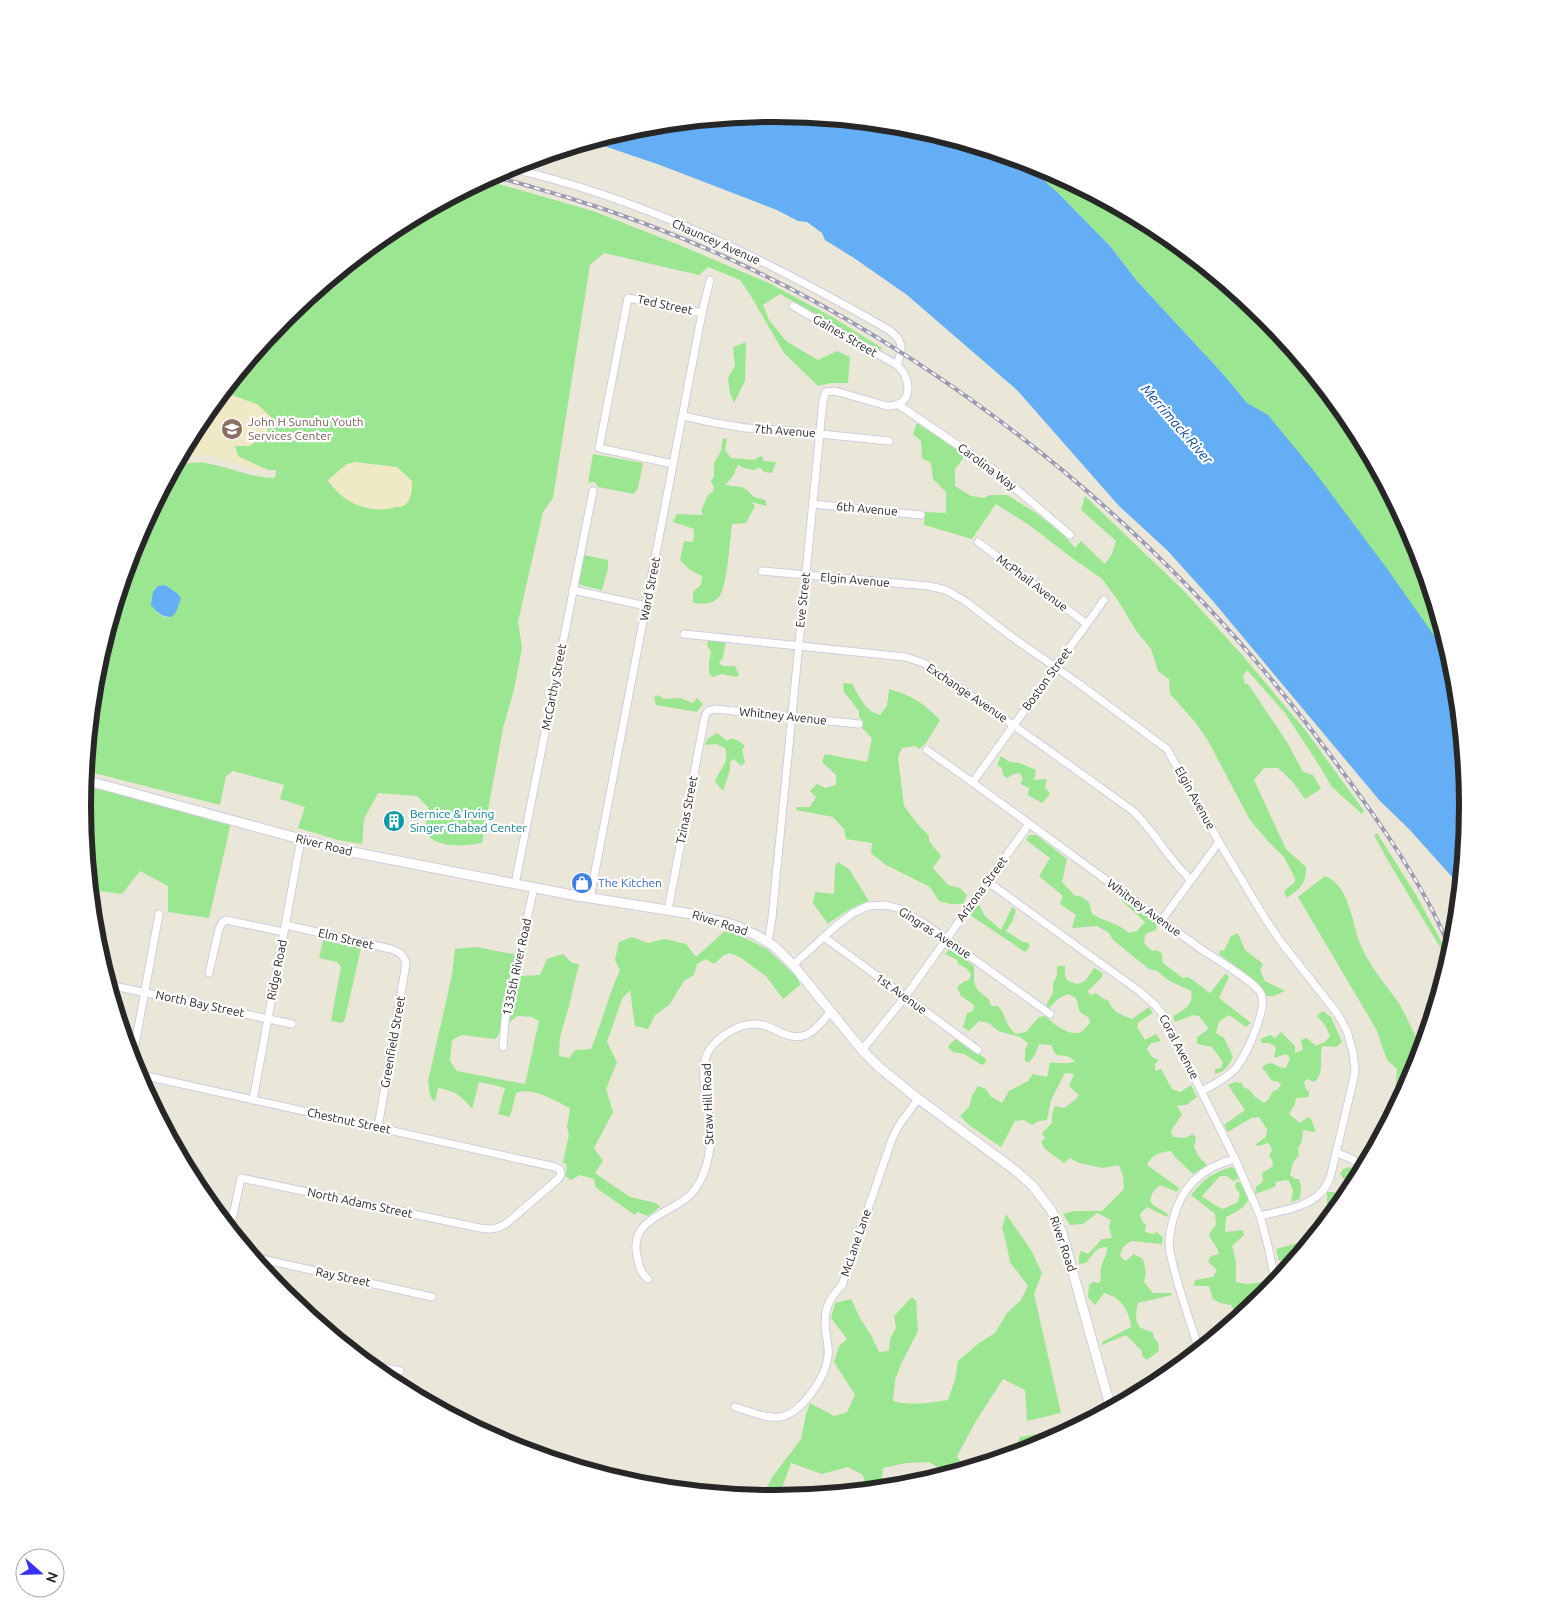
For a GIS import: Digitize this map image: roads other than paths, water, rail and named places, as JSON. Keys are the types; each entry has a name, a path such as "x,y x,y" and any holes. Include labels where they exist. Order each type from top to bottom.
{"street":[{"name":"Chauncey Avenue","path":"521,171 601,194 694,230 801,282 889,330 899,340 901,346 901,353 897,364"},
{"name":"Ward Street","path":"590,898 702,313 710,280"},
{"name":"Ted Street","path":"673,464 599,448 628,298 702,313"},
{"name":"Gaines Street","path":"793,306 897,364"},
{"path":"897,364 904,374 908,391 904,401 899,404"},
{"name":"Eve Street","path":"768,942 772,918 823,400 826,392 835,391 887,406 899,404"},
{"name":"Carolina Way","path":"899,404 994,470 1070,535"},
{"name":"7th Avenue","path":"683,416 746,428 820,433 889,441"},
{"name":"McCarthy Street","path":"515,884 593,491"},
{"name":"6th Avenue","path":"813,504 921,514"},
{"name":"McPhail Avenue","path":"978,542 1087,624"},
{"name":"Elgin Avenue","path":"762,571 929,586 946,590 965,601 1033,653 1056,667 1167,749 1219,842 1266,920 1281,942 1337,1012 1347,1031 1353,1052 1355,1071 1337,1153 1330,1178 1323,1191 1305,1204 1260,1216"},
{"path":"573,590 646,606"},
{"name":"Boston Street","path":"973,782 1104,600"},
{"name":"Exchange Avenue","path":"684,634 905,657 924,663 1014,725 1132,811 1143,821 1179,869 1191,880"},
{"name":"Whitney Avenue","path":"708,711 715,709 859,724"},
{"name":"Tzinas Street","path":"668,910 705,716 708,711"},
{"name":"Whitney Avenue","path":"927,750 1161,921 1253,984 1262,995 1262,1012 1239,1064 1230,1074 1202,1091"},
{"name":"River Road","path":"92,782 348,851 590,898 692,914 745,930 768,942 793,965 862,1050 889,1076 1024,1178 1051,1210 1067,1249 1109,1403"},
{"name":"Arizona Street","path":"862,1050 905,997 1029,824"},
{"name":"Ridge Road","path":"253,1100 301,839"},
{"path":"1161,921 1219,842"},
{"name":"Coral Avenue","path":"988,882 1156,1005 1172,1028 1260,1216 1274,1275"},
{"name":"1335th River Road","path":"503,1047 505,1020 534,887"},
{"name":"Gingras Avenue","path":"793,965 853,913 868,906 878,904 893,906 925,924 1050,1014"},
{"path":"135,1045 159,914"},
{"name":"Elm Street","path":"209,973 219,929 226,920 285,928 391,949 398,951 404,956"},
{"name":"1st Avenue","path":"824,937 978,1050"},
{"name":"Greenfield Street","path":"378,1127 406,964 404,956"},
{"name":"North Bay Street","path":"116,987 292,1024"},
{"name":"Straw Hill Road","path":"648,1279 642,1273 636,1250 639,1232 649,1221 689,1196 698,1184 709,1158 709,1116 704,1065 712,1046 728,1032 737,1027 748,1025 763,1025 788,1036 806,1035 831,1012"},
{"name":"Chestnut Street","path":"147,1076 555,1167 560,1170 561,1174 558,1178 507,1223 494,1229 480,1228"},
{"name":"McLane Lane","path":"735,1407 765,1416 780,1417 803,1404 816,1386 823,1373 828,1356 824,1319 827,1306 832,1295 842,1285 892,1140 918,1099"},
{"path":"1337,1153 1359,1163"},
{"path":"1196,1346 1174,1266 1170,1244 1170,1230 1179,1202 1190,1184 1206,1171 1225,1161 1234,1159"},
{"name":"North Adams Street","path":"232,1221 241,1178 480,1228"},
{"name":"Ray Street","path":"262,1259 432,1297"},
{"path":"385,1368 400,1371"}],"water":[{"name":"Merrimack River","path":"776,122 820,124 865,128 909,135 953,146 1036,174 1110,246 1137,281 1223,374 1247,403 1268,415 1314,471 1388,570 1440,643 1447,673 1454,717 1458,762 1460,806 1455,881 1409,829 1380,801 1212,600 1167,550 1119,506 1017,390 907,295 825,240 822,233 807,222 798,221 777,210 660,165 607,147 597,146 642,135 686,128"},
{"path":"165,585 181,598 177,610 172,617 160,614 151,605 153,592 158,586"}],"railway":[{"path":"503,179 566,197 680,238 790,289 897,350 998,419 1093,497 1183,581 1265,672 1339,767 1387,835 1420,888 1447,941"}],"place":[{"name":"John H Sunuhu Youth Services Center","path":"232,429"},
{"name":"Bernice & Irving Singer Chabad Center","path":"394,821"},
{"name":"The Kitchen","path":"582,883"}]}
